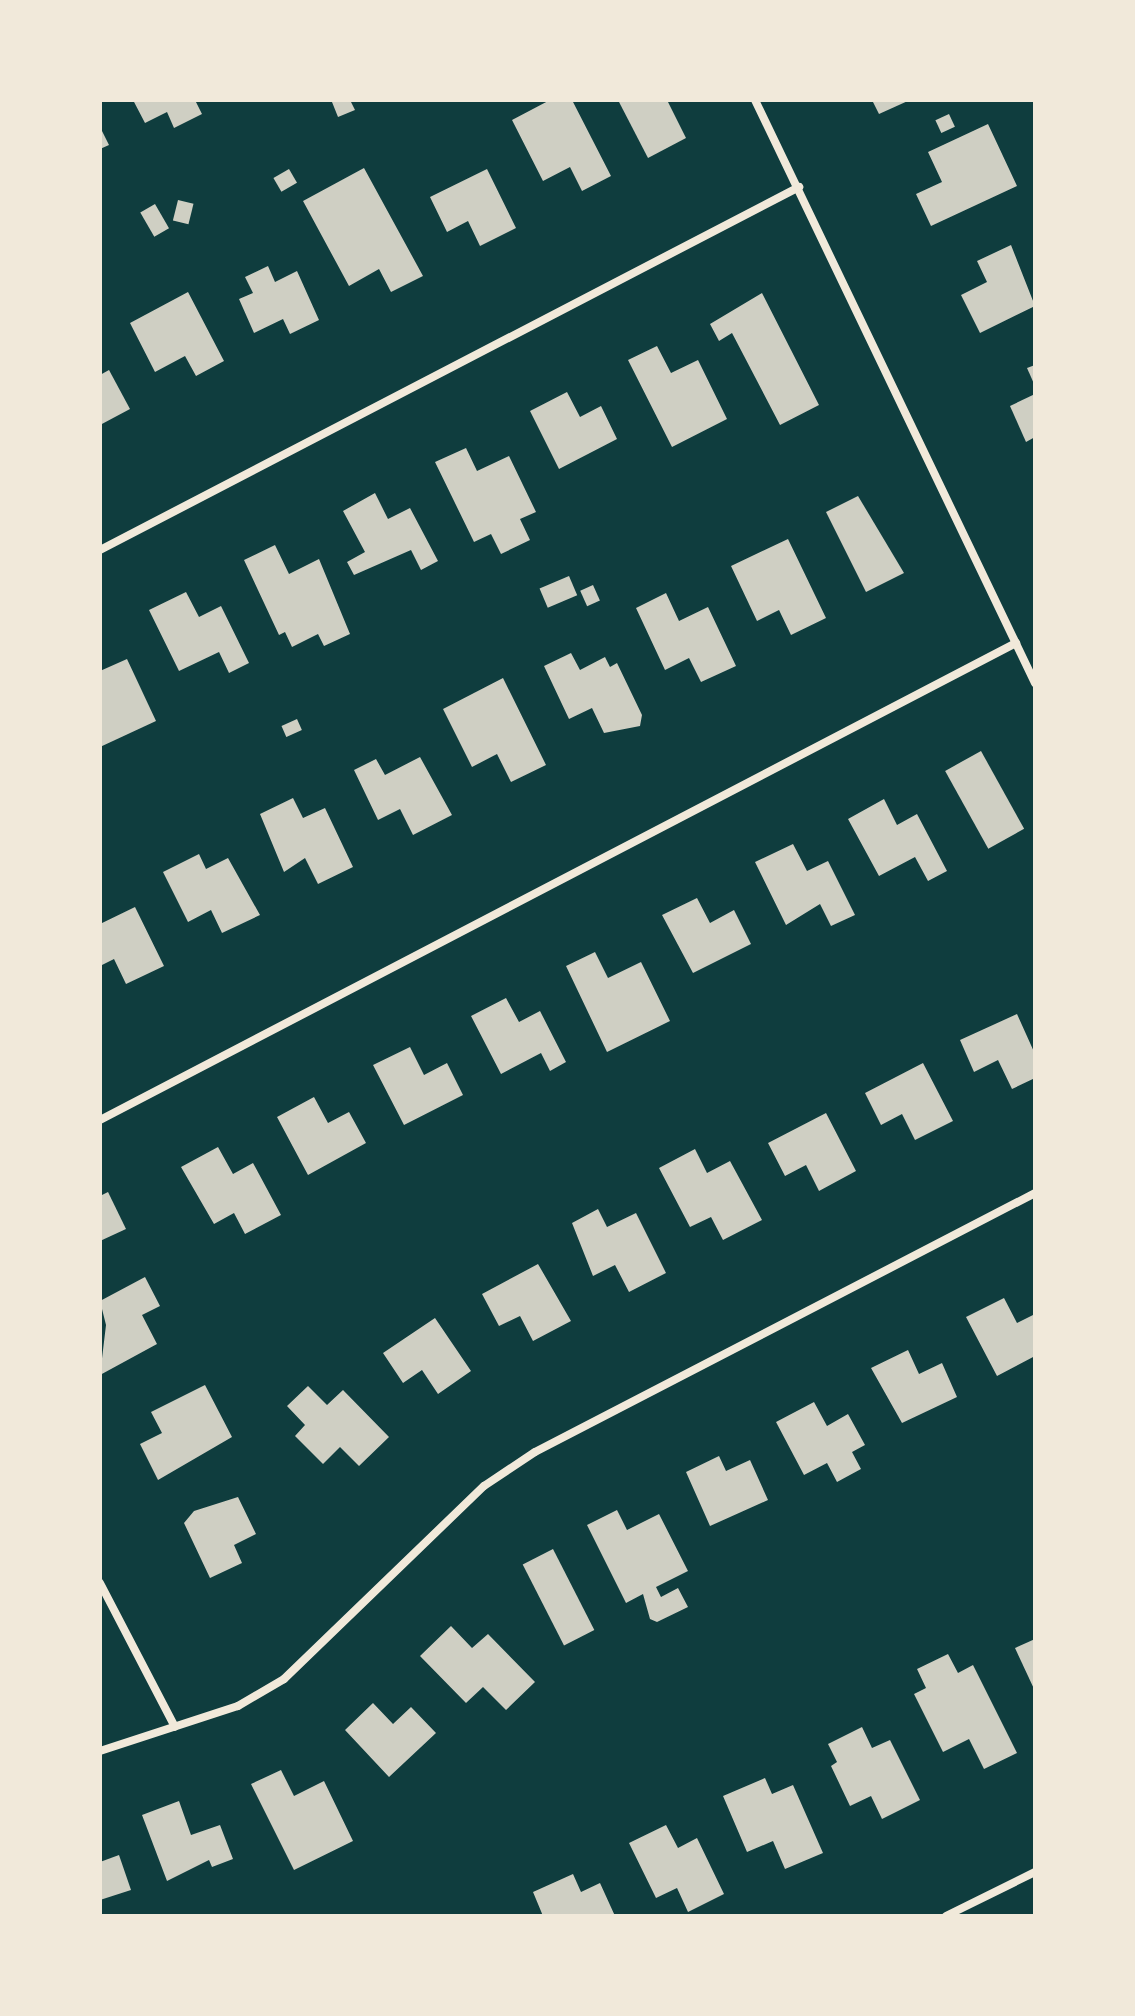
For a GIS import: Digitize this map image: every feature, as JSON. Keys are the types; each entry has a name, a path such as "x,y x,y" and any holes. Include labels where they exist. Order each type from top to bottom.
{"street":[{"path":"755,100 1035,683"},
{"path":"100,550 799,187"},
{"path":"100,1120 1016,643"},
{"path":"100,1751 238,1706 284,1679 484,1486 535,1452 1035,1193"},
{"path":"100,1583 175,1727"},
{"path":"946,1916 1035,1872"}],"building":[{"path":"133,100 195,100 202,114 174,128 167,112 145,123"},
{"path":"350,100 355,110 338,117 332,102"},
{"path":"550,100 572,100 611,176 582,191 570,167 543,181 512,120"},
{"path":"618,100 667,100 686,138 648,158"},
{"path":"872,100 910,100 879,114"},
{"path":"949,114 955,127 941,133 935,120"},
{"path":"988,124 1017,186 931,226 916,194 942,182 928,152"},
{"path":"100,127 109,145 100,149"},
{"path":"364,168 423,276 391,292 379,269 349,286 303,201"},
{"path":"289,169 297,183 281,192 273,178"},
{"path":"487,169 516,228 480,246 468,221 447,232 430,197"},
{"path":"178,200 194,204 188,224 173,220"},
{"path":"155,204 169,228 154,237 140,212"},
{"path":"1011,245 1035,306 980,333 961,295 987,282 977,261"},
{"path":"268,266 275,282 297,271 319,320 290,334 283,319 254,333 239,299 253,293 245,277"},
{"path":"188,292 224,361 196,376 185,356 155,372 130,323"},
{"path":"762,293 819,405 780,425 732,333 719,341 710,324"},
{"path":"657,346 671,373 698,360 727,419 672,447 628,360"},
{"path":"1035,365 1035,386 1027,368"},
{"path":"109,370 130,409 100,425 100,375"},
{"path":"567,392 580,417 601,406 617,439 559,469 530,411"},
{"path":"1035,394 1035,437 1026,442 1010,406"},
{"path":"466,448 477,471 509,456 536,512 520,519 530,540 501,554 491,534 474,542 435,462"},
{"path":"375,493 388,519 410,508 438,561 421,570 411,550 354,575 347,562 365,552 343,511"},
{"path":"858,496 904,573 866,592 826,512"},
{"path":"788,539 826,618 791,635 779,610 757,621 731,566"},
{"path":"275,545 289,574 319,559 350,634 324,646 318,634 292,647 285,632 279,635 244,560"},
{"path":"569,576 577,595 548,608 540,589"},
{"path":"593,585 600,601 587,606 580,591"},
{"path":"186,592 199,617 221,606 249,663 229,673 219,652 179,671 149,610"},
{"path":"666,593 679,621 708,607 736,666 701,682 689,658 665,670 636,608"},
{"path":"571,653 580,670 605,657 610,667 617,663 642,715 640,726 604,733 592,708 569,719 544,666"},
{"path":"127,659 156,721 100,747 100,671"},
{"path":"503,678 546,765 511,782 497,754 472,767 443,709"},
{"path":"297,719 302,730 286,737 281,726"},
{"path":"981,751 1024,829 988,849 945,771"},
{"path":"420,757 452,815 413,835 400,809 378,820 354,770 376,759 385,775"},
{"path":"293,798 303,818 325,808 353,867 318,884 305,858 284,872 260,814"},
{"path":"884,799 897,825 917,814 947,871 928,881 915,857 879,876 848,819"},
{"path":"793,844 807,871 828,861 855,915 831,926 820,904 786,925 755,862"},
{"path":"199,854 206,869 228,858 260,915 222,933 211,910 188,922 163,872"},
{"path":"697,898 710,923 734,910 751,944 693,973 662,915"},
{"path":"135,907 164,966 126,984 114,959 100,966 100,924"},
{"path":"595,952 608,978 641,962 670,1021 607,1052 566,966"},
{"path":"506,998 519,1022 540,1011 566,1062 550,1071 541,1053 501,1074 471,1016"},
{"path":"1017,1014 1035,1054 1035,1078 1012,1089 998,1060 974,1072 960,1040"},
{"path":"410,1047 424,1075 447,1063 463,1095 404,1125 373,1065"},
{"path":"923,1063 953,1121 915,1140 902,1114 881,1125 865,1093"},
{"path":"314,1097 328,1123 349,1112 366,1143 308,1175 277,1117"},
{"path":"826,1113 856,1171 819,1191 806,1165 785,1176 768,1143"},
{"path":"218,1147 233,1174 253,1163 281,1215 245,1234 234,1213 214,1224 181,1167"},
{"path":"695,1149 707,1173 730,1161 762,1220 723,1240 711,1217 690,1227 659,1168"},
{"path":"108,1192 126,1229 100,1241 100,1196"},
{"path":"598,1209 607,1227 636,1213 666,1273 629,1292 615,1265 593,1276 572,1223"},
{"path":"538,1264 571,1321 533,1341 520,1316 499,1326 482,1294"},
{"path":"145,1277 160,1306 142,1315 157,1344 100,1375 106,1325 100,1301"},
{"path":"1004,1298 1017,1323 1035,1314 1035,1356 997,1376 966,1317"},
{"path":"435,1318 471,1371 438,1394 422,1370 403,1383 383,1353"},
{"path":"908,1350 919,1374 942,1363 957,1397 902,1423 871,1368"},
{"path":"205,1385 232,1437 158,1480 140,1444 162,1433 151,1412"},
{"path":"308,1386 327,1405 343,1390 389,1437 359,1466 340,1447 323,1464 295,1436 305,1425 287,1406"},
{"path":"814,1402 827,1426 848,1414 865,1445 852,1452 861,1469 837,1482 827,1463 804,1475 776,1422"},
{"path":"719,1456 726,1471 750,1460 768,1500 710,1526 686,1472"},
{"path":"238,1497 256,1534 234,1545 242,1563 210,1578 184,1523 194,1511"},
{"path":"617,1510 627,1530 659,1514 688,1571 656,1587 661,1597 678,1588 688,1607 657,1622 650,1619 643,1594 626,1603 587,1525"},
{"path":"553,1549 594,1630 564,1646 523,1564"},
{"path":"451,1626 472,1648 488,1634 535,1682 506,1710 483,1687 466,1703 420,1656"},
{"path":"1035,1639 1035,1691 1015,1648"},
{"path":"948,1654 958,1673 973,1665 1017,1753 984,1769 969,1739 943,1752 914,1694 926,1688 917,1669"},
{"path":"373,1703 393,1724 411,1707 436,1733 389,1777 345,1730"},
{"path":"862,1727 872,1748 890,1740 920,1800 882,1819 871,1796 850,1806 831,1766 837,1762 828,1744"},
{"path":"281,1770 294,1796 324,1781 353,1841 294,1870 251,1784"},
{"path":"765,1778 772,1794 793,1785 823,1853 785,1869 773,1841 747,1852 723,1796"},
{"path":"179,1801 191,1835 220,1825 233,1859 212,1867 209,1860 167,1881 142,1815"},
{"path":"666,1825 678,1848 697,1838 724,1894 688,1912 677,1888 656,1898 629,1843"},
{"path":"119,1855 131,1890 100,1900 100,1862"},
{"path":"573,1874 581,1892 600,1883 615,1916 543,1916 533,1892"}]}
